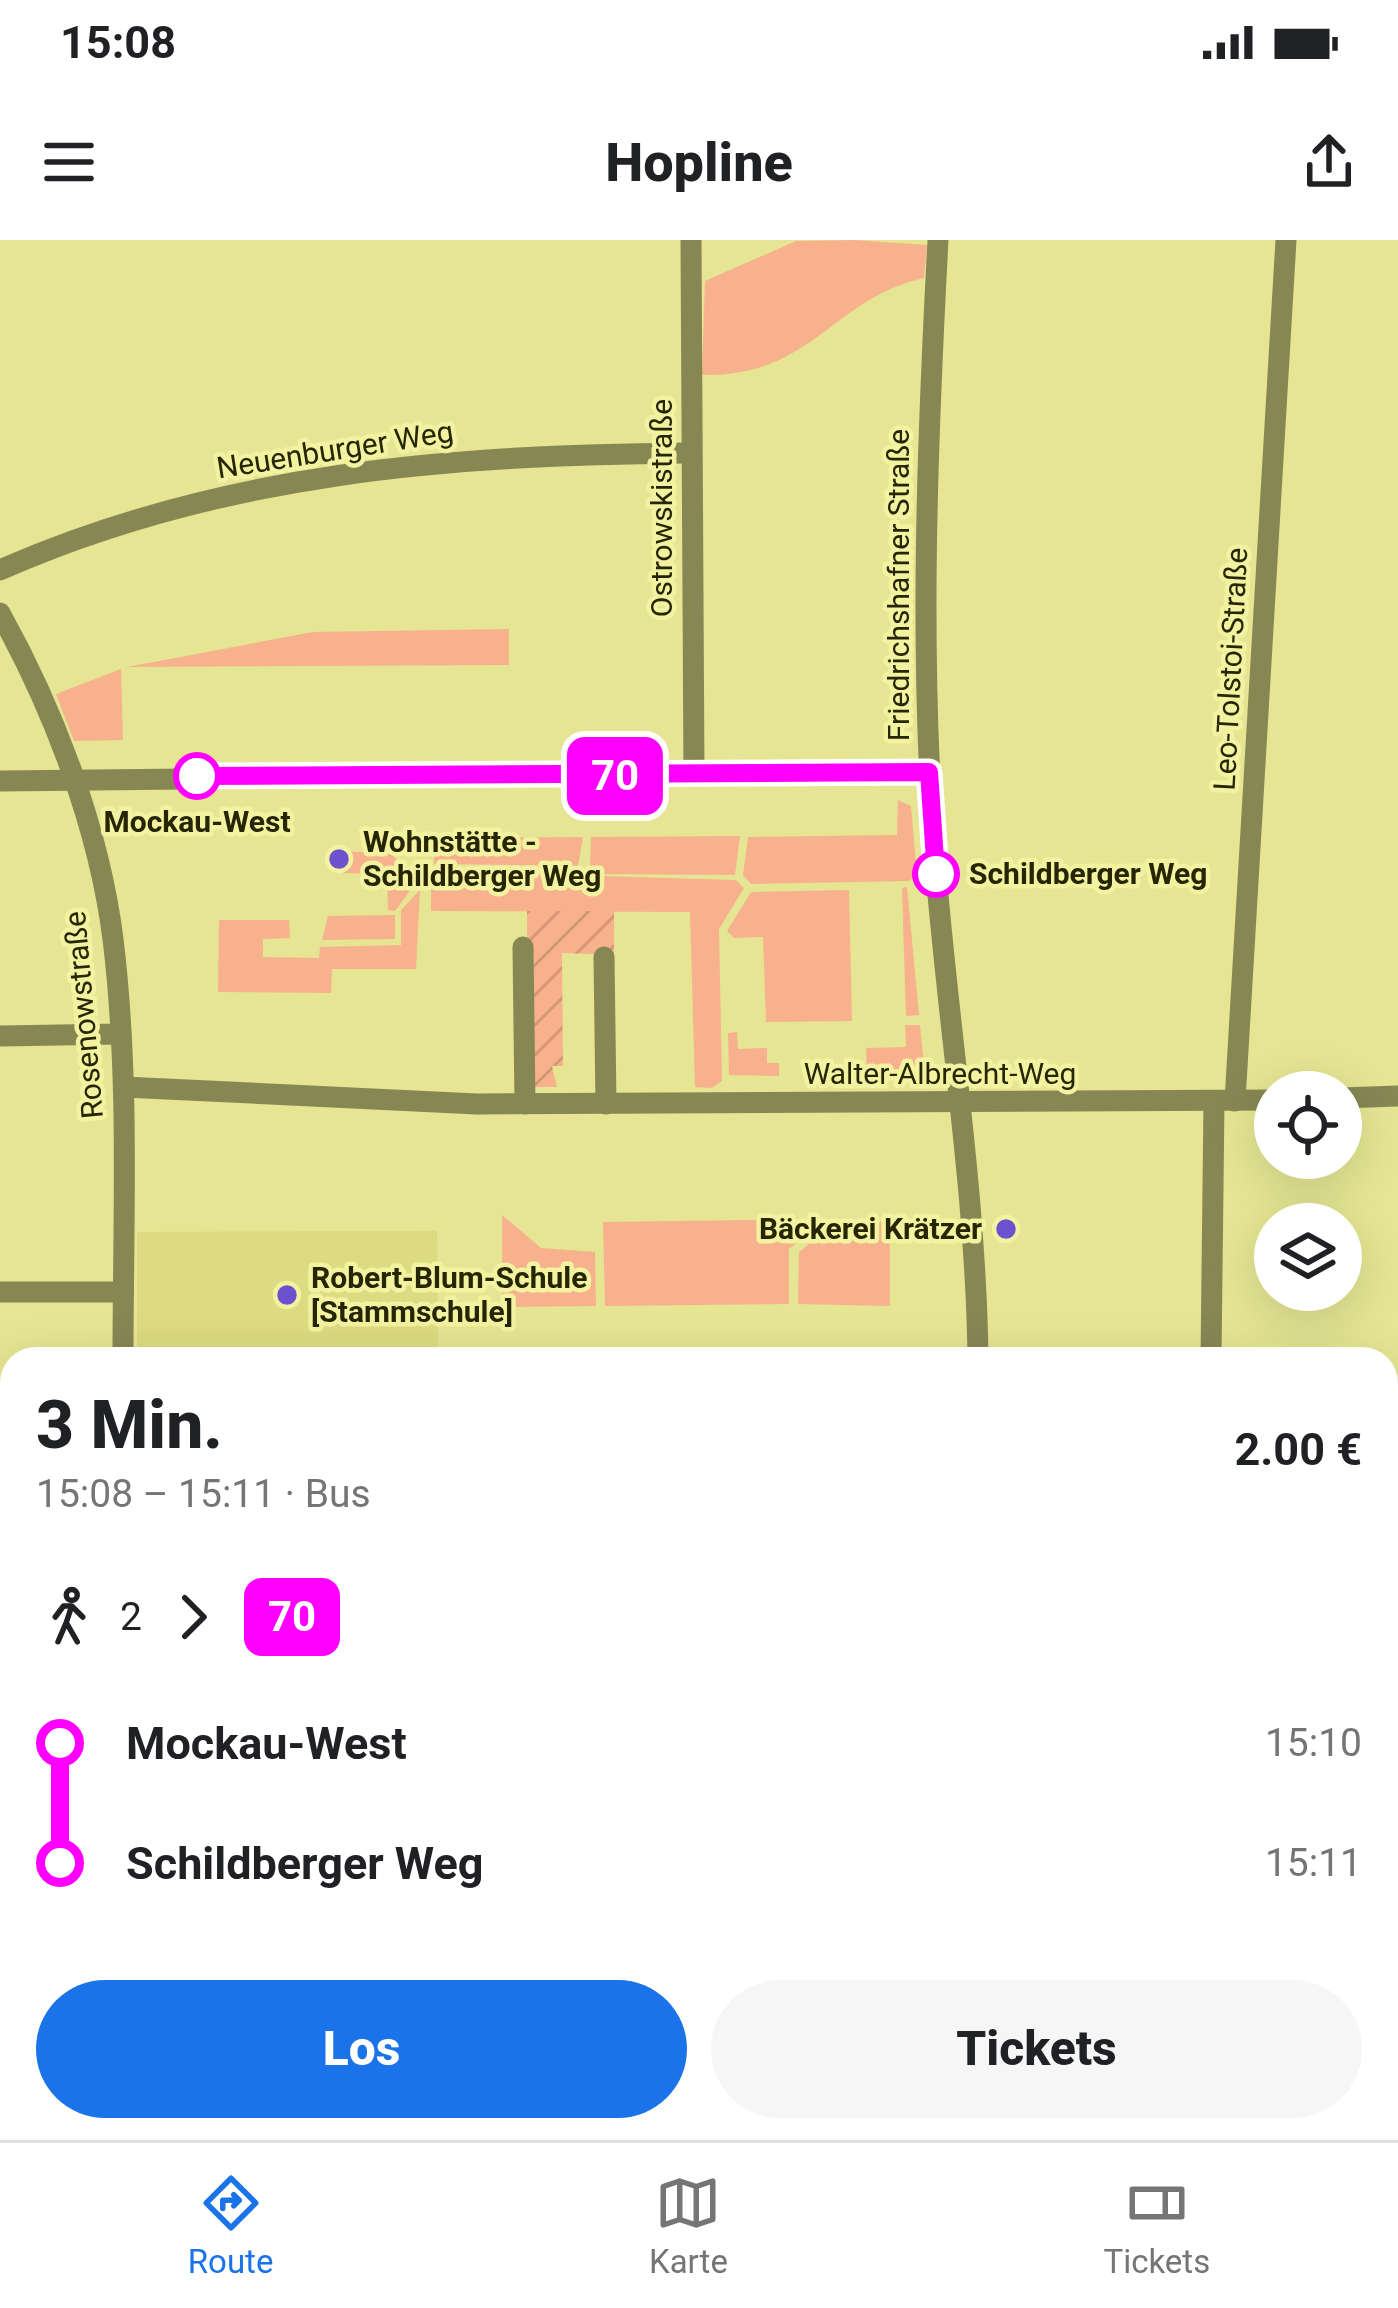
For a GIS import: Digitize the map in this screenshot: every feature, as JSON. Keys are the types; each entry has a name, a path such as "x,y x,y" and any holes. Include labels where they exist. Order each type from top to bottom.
{"street":[{"name":"Ostrowskistraße","path":"691,240 694,776"},
{"name":"Friedrichshafner Straße","path":"938,240 926,573 929,772 945,979 976,1238 978,1347"},
{"name":"Leo-Tolstoi-Straße","path":"1212,1347 1286,240"},
{"name":"Neuenburger Weg","path":"0,570 76,536 220,497 369,470 506,455 691,453"},
{"name":"Rosenowstraße","path":"0,613 48,708 112,935 124,1087 123,1347"},
{"path":"0,782 929,772"},
{"path":"523,947 524,1104"},
{"path":"604,957 606,1105"},
{"path":"0,1036 121,1034"},
{"name":"Walter-Albrecht-Weg","path":"124,1087 606,1105 1254,1100"},
{"path":"1362,1097 1398,1096"},
{"path":"0,1292 123,1292"}],"shaded area":[{"path":"796,241 927,245 924,278 866,302 770,364 702,375 705,281"},
{"path":"509,629 509,665 127,667 313,632"},
{"path":"121,669 123,740 74,741 56,694"},
{"path":"898,800 911,806 917,875 909,881 751,884 743,875 748,837 897,835"},
{"path":"740,836 735,875 599,874 590,866 591,837"},
{"path":"583,837 578,866 434,864 434,838"},
{"path":"343,851 392,854 411,877 409,892 395,911 388,910 387,874 343,873"},
{"path":"431,871 736,880 744,888 719,929 722,1081 712,1088 695,1087 690,912 431,911"},
{"path":"907,887 919,1015 906,1016 902,888"},
{"path":"420,890 416,969 332,969 331,993 218,992 219,920 289,920 290,938 263,939 263,957 319,958 320,947 401,945 401,910"},
{"path":"849,890 852,1021 766,1022 763,937 734,938 727,931 751,892"},
{"path":"527,911 614,911 614,955 562,953 563,1066 552,1066 557,1087 528,1087"},
{"path":"395,915 395,939 322,940 328,916"},
{"path":"905,1025 920,1025 925,1075 867,1074 866,1048 906,1047"},
{"path":"737,1032 738,1049 767,1048 767,1063 779,1063 779,1076 729,1075 728,1033"},
{"path":"890,1214 890,1306 798,1304 799,1252 823,1233 875,1227"},
{"path":"502,1215 541,1248 595,1252 596,1306 502,1307"},
{"path":"822,1219 789,1249 789,1304 605,1306 603,1222"},
{"name":"Robert-Blum-Schule [Stammschule]","path":"437,1231 438,1347 137,1347 137,1232"}],"bus line":[{"name":"70","path":"197,776 929,772 936,874"}],"place":[{"name":"Mockau-West","path":"197,776"},
{"name":"Wohnstätte - Schildberger Weg","path":"339,859"},
{"name":"Schildberger Weg","path":"936,874"},
{"name":"Bäckerei Krätzer","path":"1006,1229"},
{"name":"Robert-Blum-Schule [Stammschule]","path":"287,1295"}]}
